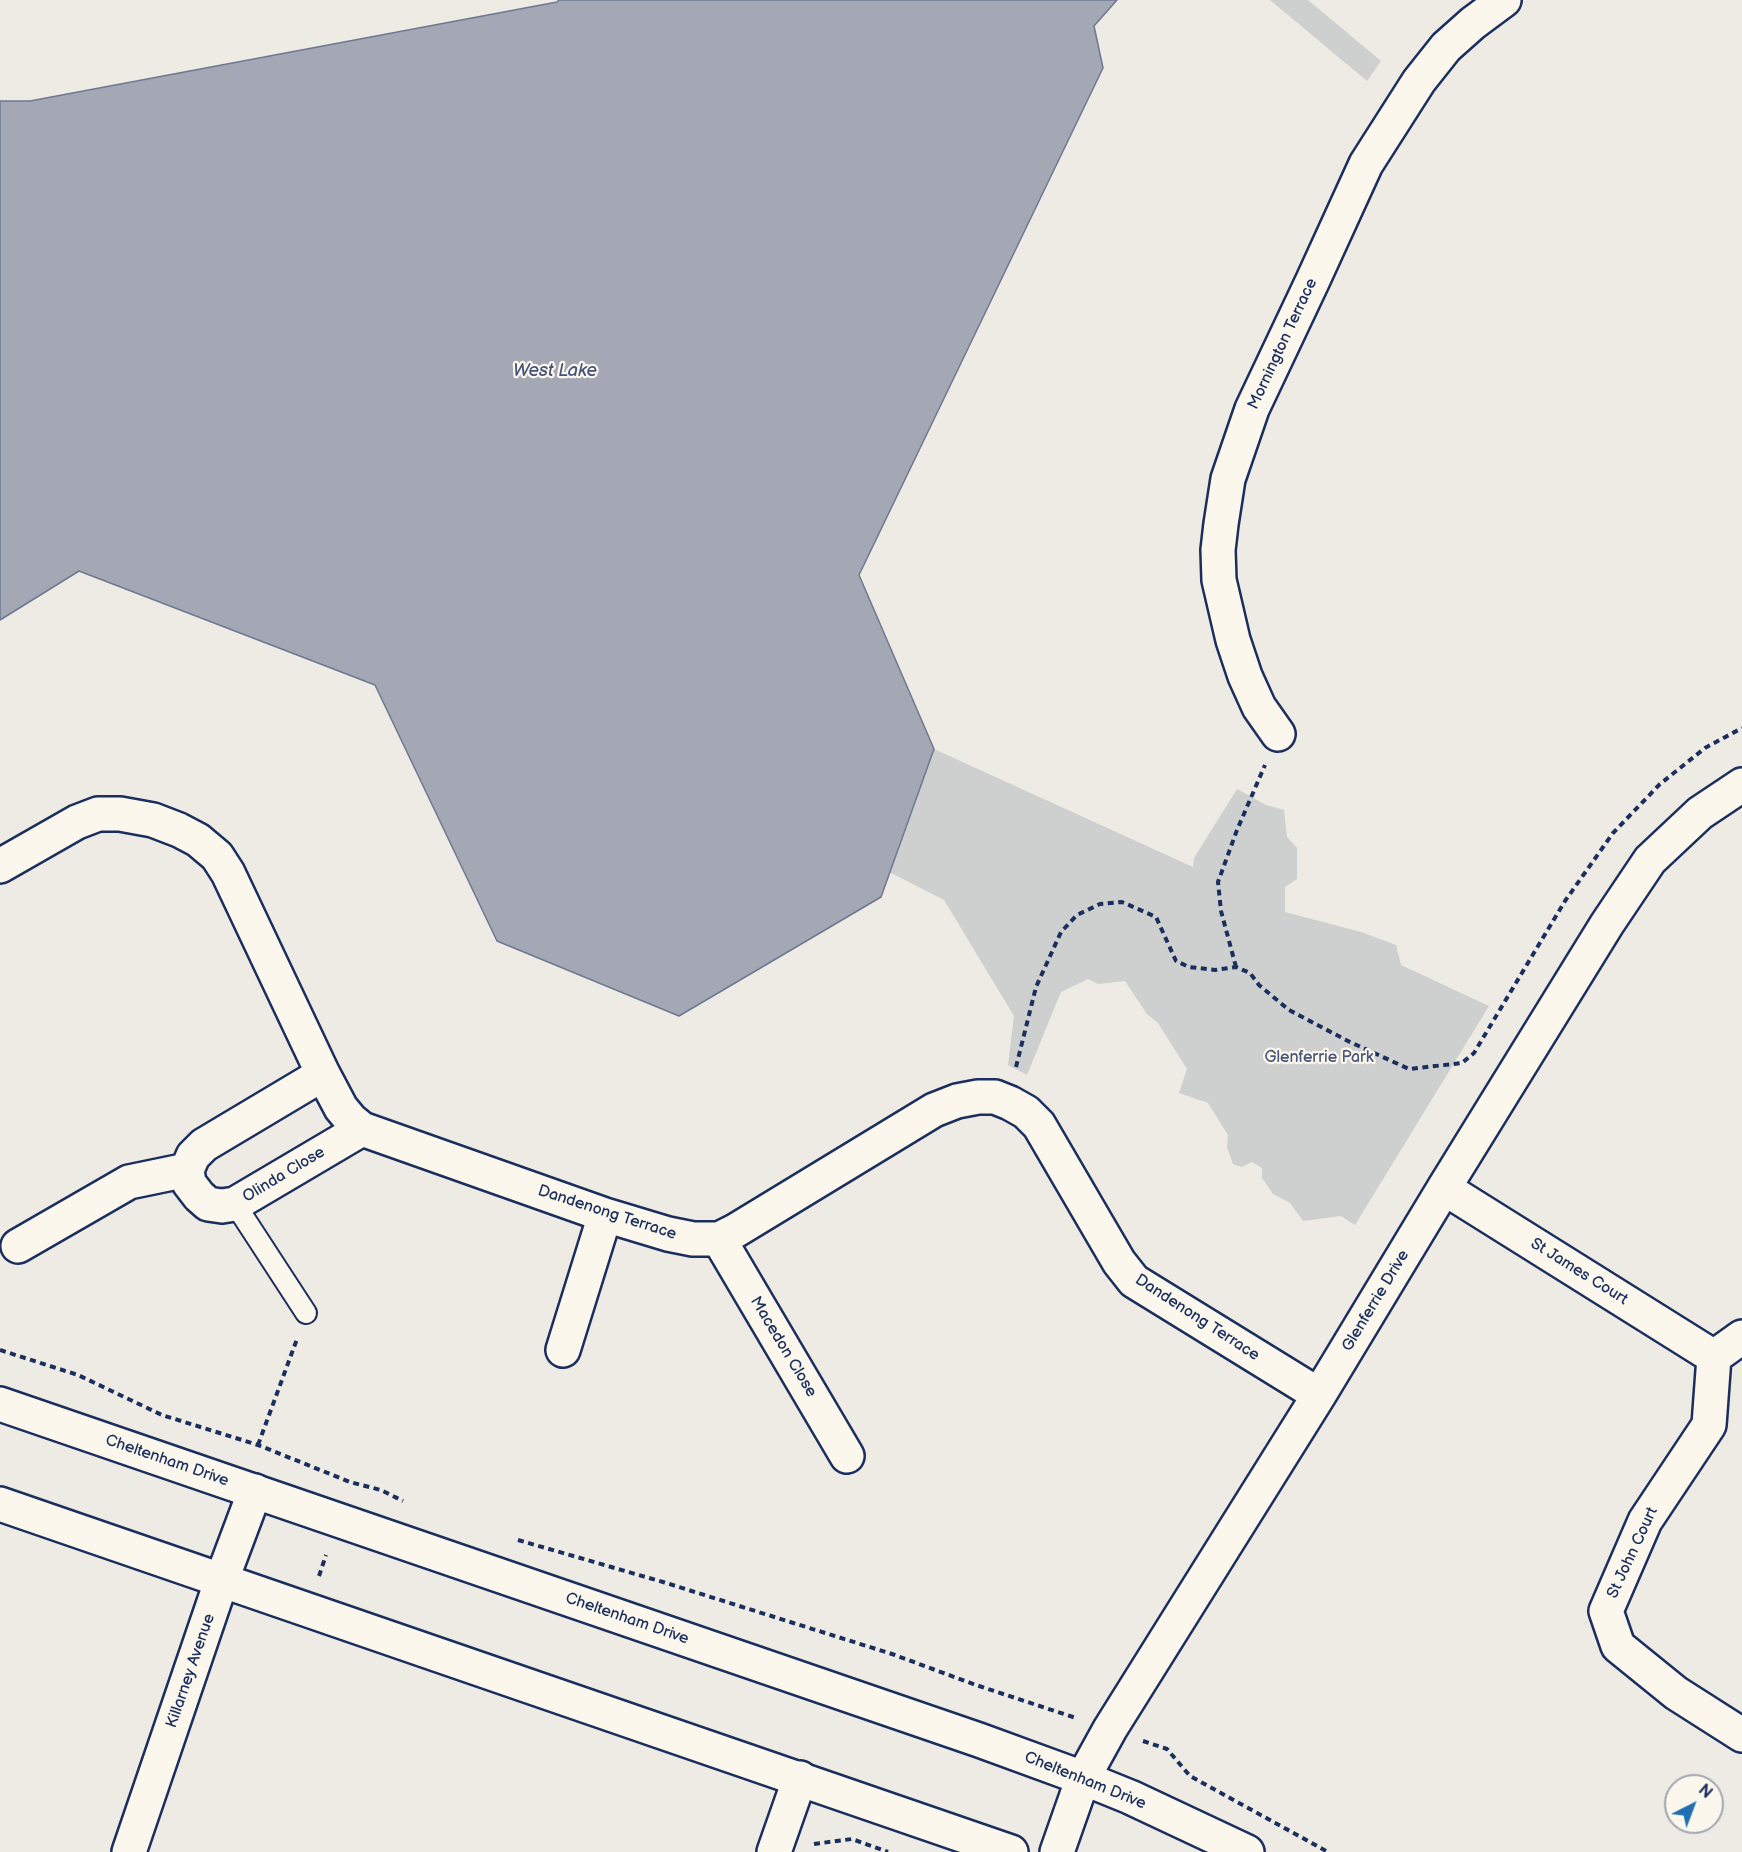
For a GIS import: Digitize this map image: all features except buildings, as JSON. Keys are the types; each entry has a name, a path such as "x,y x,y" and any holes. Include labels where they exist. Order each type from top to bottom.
{"street":[{"name":"Mornington Terrace","path":"1278,734 1259,707 1245,676 1233,640 1219,580 1221,524 1228,479 1252,409 1366,164 1419,81 1446,47 1504,0"},
{"name":"Glenferrie Drive","path":"1057,1852 1083,1778 1110,1730 1319,1395 1607,924 1650,860 1700,813 1742,785"},
{"name":"Dandenong Terrace","path":"0,866 77,822 98,814 120,814 153,820 198,840 217,856 228,873 323,1074 340,1107 351,1120 362,1129 605,1215 668,1234 693,1239 719,1239 934,1110 957,1101 978,1098 995,1097 1010,1103 1026,1112 1039,1125 1119,1262 1134,1281 1319,1395"},
{"path":"18,1246 129,1182 187,1170 193,1156 204,1145 323,1074"},
{"name":"Olinda Close","path":"187,1170 189,1183 208,1204 222,1206 236,1204 362,1129"},
{"name":"St James Court","path":"1444,1188 1714,1357"},
{"path":"563,1350 605,1215"},
{"name":"Macedon Close","path":"719,1239 847,1456"},
{"path":"1714,1357 1742,1337"},
{"name":"St John Court","path":"1714,1357 1709,1425 1644,1521 1606,1611 1618,1646 1676,1693 1742,1735"},
{"name":"Cheltenham Drive","path":"0,1404 836,1690 1083,1778 1163,1812 1247,1852"},
{"name":"Killarney Avenue","path":"129,1852 222,1579 255,1491"},
{"path":"0,1504 1011,1852"},
{"path":"774,1852 800,1778"}],"lane":[{"path":"236,1204 306,1313"}],"path":[{"path":"1010,1103 1013,1079 1036,987 1061,932 1077,915 1100,904 1122,902 1156,917 1176,960 1189,967 1215,970 1236,967 1250,973 1258,985 1289,1010 1409,1069 1462,1063 1474,1053 1565,902 1613,833 1660,784 1705,748 1742,728"},
{"path":"1236,967 1221,911 1218,882 1237,830 1278,734"},
{"path":"258,1445 306,1313"},
{"path":"0,1350 78,1375 162,1415 258,1445 350,1482 381,1490 410,1504"},
{"path":"518,1540 663,1582 892,1654 1059,1712"},
{"path":"1167,1749 1190,1776 1328,1852"},
{"path":"806,1844 852,1839 888,1852"}],"green space":[{"path":"1270,0 1308,0 1381,61 1367,81"},
{"name":"Glenferrie Park","path":"934,749 1193,867 1194,858 1237,789 1266,805 1284,810 1287,837 1297,848 1297,879 1285,887 1285,912 1361,932 1396,945 1401,965 1489,1006 1355,1225 1341,1216 1303,1221 1290,1203 1273,1194 1262,1178 1262,1168 1252,1162 1242,1167 1233,1164 1227,1147 1228,1135 1208,1103 1179,1093 1187,1069 1158,1023 1147,1014 1125,981 1098,984 1088,979 1061,992 1027,1075 1008,1065 1014,1016 944,900 889,872"}],"water":[{"name":"West Lake","path":"559,0 1117,0 1094,26 1103,68 859,575 934,749 881,897 679,1016 497,941 375,685 79,571 0,620 0,101 30,101"}]}
